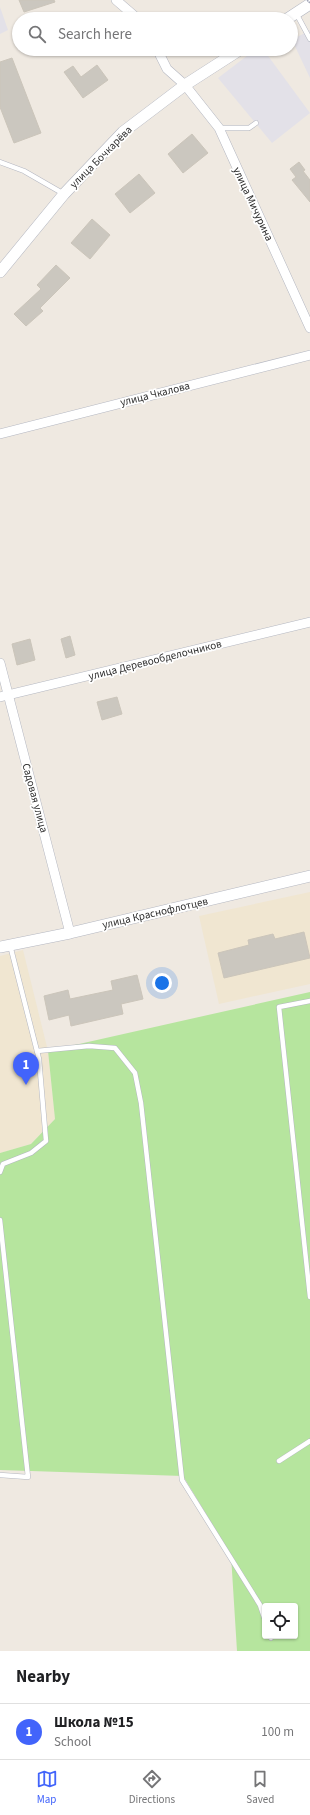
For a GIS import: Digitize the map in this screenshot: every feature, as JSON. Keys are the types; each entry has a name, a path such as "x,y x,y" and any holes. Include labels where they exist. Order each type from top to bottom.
{"street":[{"path":"116,0 130,12"},
{"path":"297,12 310,4"},
{"name":"улица Мичурина","path":"160,56 167,69 185,85 219,128 310,328"},
{"name":"улица Бочкарёва","path":"0,272 64,194 123,132 185,85 230,56"},
{"name":"улица Чкалова","path":"0,434 310,355"},
{"name":"улица Деревообделочников","path":"4,696 310,622"},
{"name":"Садовая улица","path":"0,663 4,696 70,933"},
{"name":"улица Краснофлотцев","path":"5,946 70,933 310,876"}],"lane":[{"path":"298,24 310,39"},
{"path":"219,128 249,128 256,123"},
{"path":"0,162 24,171 64,194"},
{"path":"0,1172 3,1164 31,1153 46,1141 37,1051 5,946"},
{"path":"310,1002 279,1007 310,1297"},
{"path":"37,1051 89,1046 116,1048 135,1073 141,1103 182,1480 260,1605 262,1611"},
{"path":"0,1220 28,1477 0,1475"},
{"path":"278,1461 310,1441"}],"shaded area":[{"path":"0,7 8,30 0,34"},
{"path":"310,30 310,78 298,53 298,37"},
{"path":"247,56 268,56 310,113 272,143 218,78"},
{"path":"310,892 310,984 219,1004 199,916"},
{"path":"23,950 48,1051 55,1119 31,1144 0,1153 0,956"}],"green space":[{"path":"310,992 310,1651 237,1651 231,1555 183,1476 0,1470 0,1153 31,1144 55,1119 48,1051"}],"building":[{"path":"19,0 54,0 55,2 24,12"},
{"path":"12,58 41,133 14,143 0,107 0,62"},
{"path":"97,65 108,80 83,98 64,72 73,66 81,77"},
{"path":"192,134 208,153 183,173 168,154"},
{"path":"299,162 305,170 303,171 310,180 310,202 292,180 296,177 290,169"},
{"path":"139,174 155,193 130,213 115,194"},
{"path":"92,219 110,235 90,259 71,243"},
{"path":"56,265 70,278 40,308 43,311 26,326 14,314 41,289 37,285"},
{"path":"70,636 75,655 66,658 61,639"},
{"path":"30,639 35,660 17,665 12,644"},
{"path":"117,697 122,714 102,720 97,702"},
{"path":"304,932 310,958 224,978 218,953 249,945 248,940 273,934 275,939"},
{"path":"137,975 143,999 121,1004 123,1014 71,1026 69,1015 49,1020 44,996 68,990 70,999 113,990 111,981"}],"place":[{"name":"Школа №15","path":"26,1085"}]}
